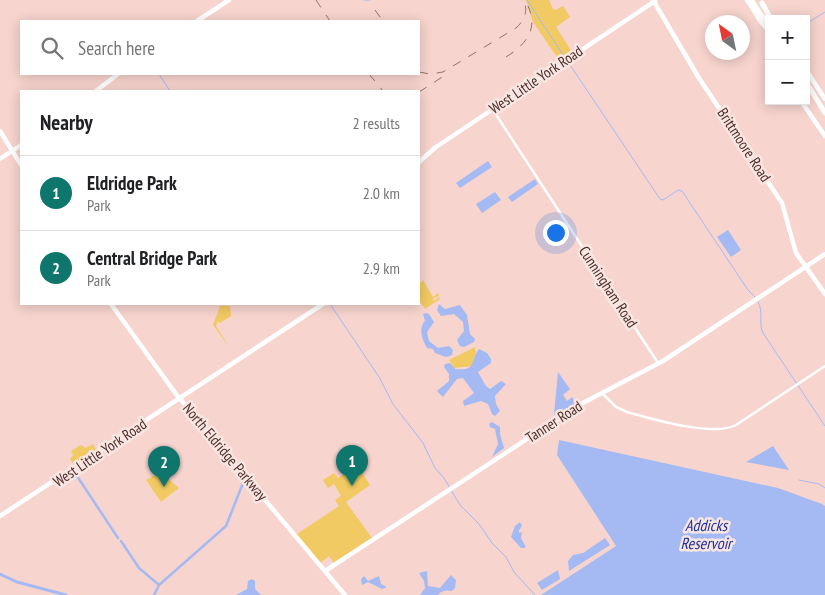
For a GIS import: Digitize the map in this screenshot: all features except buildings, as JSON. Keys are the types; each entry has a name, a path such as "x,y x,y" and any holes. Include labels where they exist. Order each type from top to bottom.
{"highway":[{"path":"751,0 765,20"},
{"path":"755,0 767,15"},
{"path":"761,2 768,15"},
{"path":"759,19 765,27"},
{"path":"810,90 825,111"},
{"path":"810,91 825,118"}],"main road":[{"path":"199,20 229,0"},
{"name":"West Little York Road","path":"420,161 436,147 654,0"},
{"name":"Brittmoore Road","path":"654,0 699,78 782,204 794,248 825,294"},
{"path":"746,0 759,19"},
{"path":"97,90 117,75"},
{"path":"810,76 825,100"},
{"path":"804,105 825,136"},
{"path":"0,131 20,168"},
{"path":"0,137 20,164"},
{"path":"0,159 20,146"},
{"name":"Tanner Road","path":"325,571 578,406 658,364 825,255"},
{"name":"North Eldridge Parkway","path":"113,305 180,399 345,595"},
{"name":"West Little York Road","path":"0,518 321,305"}],"street":[{"name":"Cunningham Road","path":"492,109 658,364"},
{"path":"603,393 610,401 627,412 703,429 718,430 734,426 825,366"}],"shaded area":[{"path":"526,0 549,0 553,9 556,10 563,6 570,17 556,27 572,52 569,54 567,51 568,55 559,60 533,22"},
{"path":"423,280 433,297 438,293 439,296 433,298 434,301 439,297 440,299 425,309 420,302 420,283"},
{"path":"220,306 230,306 231,316 220,323 218,321 216,326 229,347 213,325"},
{"path":"475,347 476,353 472,366 454,368 449,360"},
{"path":"93,444 96,450 74,465 70,459 73,455 71,451 81,445 86,448"},
{"path":"357,465 370,485 346,502 372,538 334,563 329,556 320,563 297,534 339,506 335,500 341,496 334,484 328,488 323,480 334,473 338,478"},
{"path":"160,472 179,488 161,502 146,480"}],"water":[{"path":"488,161 492,167 460,188 456,183"},
{"path":"535,179 538,184 512,202 508,197"},
{"path":"495,192 501,200 482,213 476,204"},
{"path":"728,230 741,250 731,257 717,237"},
{"path":"439,304 445,309 460,305 467,315 470,334 475,339 474,342 464,347 460,346 457,340 464,331 463,322 454,314 441,316 437,310"},
{"path":"423,314 429,314 434,322 427,332 429,341 438,348 449,346 453,350 452,355 446,357 435,353 433,349 427,348 421,331 425,321"},
{"path":"479,349 487,353 491,359 491,363 478,372 486,386 490,389 501,381 506,384 495,396 496,404 500,411 495,416 492,414 488,404 481,401 464,406 463,401 474,393 463,378 457,379 443,397 437,391 449,381 449,374 444,367 445,364 450,363 455,369 467,369 472,365"},
{"path":"558,372 570,389 563,395 567,401 572,397 576,404 556,418 554,414"},
{"path":"492,422 500,427 504,448 492,457 498,444 495,429 490,427 489,424"},
{"name":"Addicks Reservoir","path":"559,440 778,488 822,504 825,506 825,595 541,595 616,546 557,455"},
{"path":"773,446 789,470 746,462"},
{"path":"520,522 522,526 519,533 522,532 521,538 526,547 524,548 521,548 511,537 515,526"},
{"path":"605,538 610,545 569,571 568,561 573,555 583,553"},
{"path":"558,570 560,579 542,590 537,583"},
{"path":"427,571 428,586 440,588 451,575 456,580 455,588 452,591 441,592 438,595 420,595 425,588 424,581 419,573"},
{"path":"364,576 368,581 379,576 381,584 387,587 382,589 368,582 362,585 361,579"},
{"path":"252,579 255,581 255,589 261,595 236,595 247,589 248,581"}],"waterway":[{"path":"364,0 370,0"},
{"path":"527,0 565,58"},
{"path":"810,21 825,12"},
{"path":"568,62 660,199 663,200 678,190 682,191 748,290 755,297"},
{"path":"160,75 169,90"},
{"path":"758,302 761,310 763,333 825,426"},
{"path":"331,305 379,377 393,404 423,443 435,468 444,478 460,505 479,524 492,543 506,557 514,572 535,595"},
{"path":"75,473 118,538"},
{"path":"799,480 819,484 825,488"},
{"path":"159,585 226,526 243,483"},
{"path":"121,541 139,568 159,585 154,595"},
{"path":"0,574 17,582 66,595"}],"railway":[{"path":"316,0 329,20"},
{"path":"420,72 430,74 443,72 516,28 522,22 525,15 524,0"},
{"path":"506,57 524,42 531,30 532,22 528,6"},
{"path":"375,10 382,20"},
{"path":"420,91 447,74"},
{"path":"370,75 382,90"}],"place":[{"name":"Eldridge Park","path":"352,486"},
{"name":"Central Bridge Park","path":"164,487"}]}
